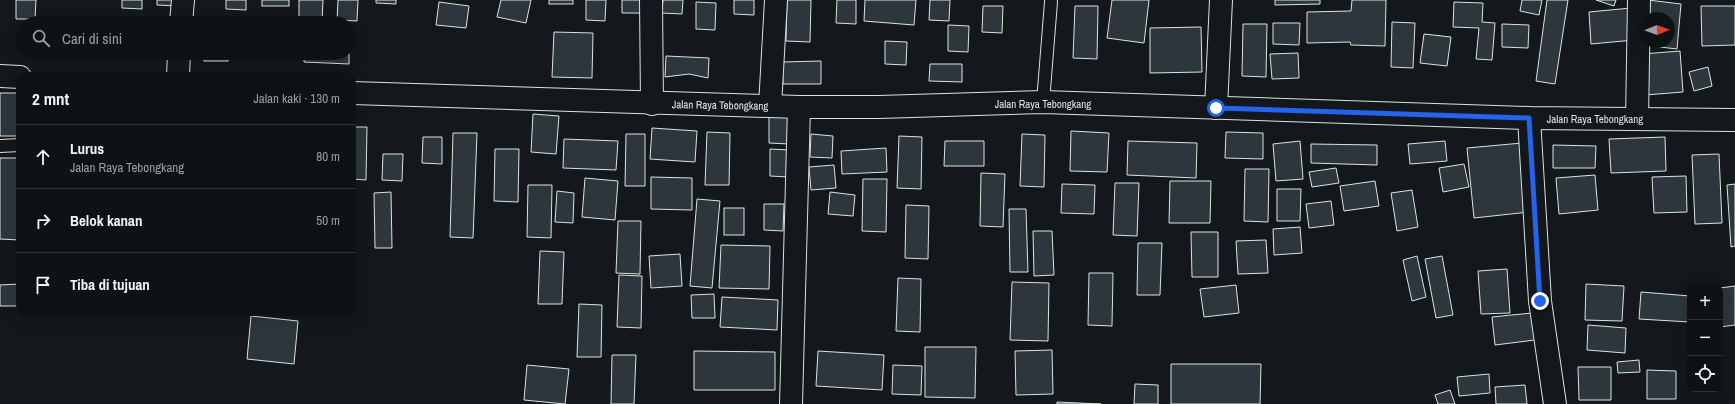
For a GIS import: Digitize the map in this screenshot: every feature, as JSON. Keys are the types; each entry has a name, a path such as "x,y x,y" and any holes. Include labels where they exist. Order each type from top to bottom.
{"main road":[{"path":"181,16 182,0"},
{"path":"651,0 652,104"},
{"path":"770,106 776,0"},
{"path":"1216,108 1221,0"},
{"path":"1637,119 1639,0"},
{"path":"178,72 179,60"},
{"path":"0,76 16,77"},
{"name":"Jalan Raya Tebongkang","path":"356,93 652,104 799,107 879,107 1043,102 1529,118 1735,120"},
{"path":"791,404 799,107"},
{"path":"1529,118 1540,301 1555,404"}],"lane":[{"path":"1043,102 1051,2"},
{"path":"0,146 16,145"}],"building":[{"path":"16,0 36,0 35,16 16,16"},
{"path":"122,0 142,0 142,9 122,8"},
{"path":"157,0 177,0 177,6 157,5"},
{"path":"226,0 246,0 246,10 226,9"},
{"path":"262,0 289,0 289,6 262,6"},
{"path":"299,0 323,0 322,16 299,16"},
{"path":"338,0 358,0 357,21 356,16 337,16"},
{"path":"376,0 396,0 396,4 376,3"},
{"path":"501,0 531,0 526,23 497,17"},
{"path":"549,0 573,0 573,4 549,4"},
{"path":"586,0 606,0 605,21 586,20"},
{"path":"622,0 642,0 641,13 622,13"},
{"path":"663,0 683,0 682,14 662,13"},
{"path":"734,0 754,0 754,15 734,14"},
{"path":"787,0 811,0 810,42 786,41"},
{"path":"837,0 856,0 856,24 836,23"},
{"path":"865,0 916,0 914,25 864,21"},
{"path":"930,0 950,0 949,21 929,20"},
{"path":"1112,0 1149,0 1144,43 1107,38"},
{"path":"1275,0 1320,0 1320,4 1275,5"},
{"path":"1352,0 1386,0 1385,46 1351,45 1350,42 1307,43 1307,12 1351,11"},
{"path":"1522,0 1542,0 1539,15 1520,11"},
{"path":"1547,0 1568,0 1555,84 1536,81"},
{"path":"1596,0 1616,0 1614,6"},
{"path":"1648,0 1681,4 1677,49 1668,48 1675,48 1675,12 1647,12"},
{"path":"439,2 469,6 466,28 436,25"},
{"path":"696,2 716,3 715,30 696,29"},
{"path":"1454,2 1483,3 1482,22 1495,23 1492,60 1476,59 1479,28 1453,27"},
{"path":"983,6 1003,6 1002,33 982,32"},
{"path":"1075,6 1098,6 1097,59 1073,58"},
{"path":"1701,6 1735,6 1735,45 1702,46"},
{"path":"1631,8 1634,40 1591,44 1589,12"},
{"path":"1392,22 1415,23 1413,68 1391,67"},
{"path":"1273,23 1300,23 1299,45 1273,44"},
{"path":"1243,24 1267,24 1266,77 1242,76"},
{"path":"1502,24 1529,25 1528,48 1502,47"},
{"path":"948,25 969,26 968,52 948,51"},
{"path":"1201,27 1202,72 1150,73 1150,28"},
{"path":"554,32 593,33 592,78 552,77"},
{"path":"1424,34 1451,37 1447,66 1420,63"},
{"path":"885,41 907,42 906,65 885,64"},
{"path":"1680,51 1683,92 1645,95 1642,54"},
{"path":"1298,53 1299,78 1272,79 1270,54"},
{"path":"666,56 709,58 708,78 689,74 665,77"},
{"path":"204,60 228,60 228,61"},
{"path":"304,60 349,60 349,64 304,62"},
{"path":"821,61 821,84 783,84 782,62"},
{"path":"930,64 962,64 962,82 929,81"},
{"path":"1708,67 1712,86 1694,91 1689,72"},
{"path":"0,93 16,93 16,136 0,136"},
{"path":"533,114 559,116 556,154 531,152"},
{"path":"769,116 789,117 789,144 769,143"},
{"path":"356,127 367,127 366,180 356,179"},
{"path":"652,128 697,131 695,162 650,159"},
{"path":"1071,131 1109,133 1107,172 1070,171"},
{"path":"707,132 730,133 729,185 705,185"},
{"path":"1226,132 1263,133 1263,159 1225,158"},
{"path":"453,133 477,133 473,238 450,237"},
{"path":"626,134 645,134 645,186 625,186"},
{"path":"811,134 833,136 832,158 810,157"},
{"path":"1022,134 1045,135 1044,187 1020,186"},
{"path":"899,136 922,137 921,189 897,188"},
{"path":"423,137 442,137 442,164 422,163"},
{"path":"1665,137 1666,171 1611,173 1609,139"},
{"path":"564,139 618,141 616,170 563,168"},
{"path":"945,141 984,141 984,166 944,166"},
{"path":"1128,141 1197,143 1196,178 1127,175"},
{"path":"1300,141 1303,179 1276,181 1273,144"},
{"path":"1445,141 1447,161 1410,164 1408,144"},
{"path":"1522,143 1529,212 1474,218 1467,148"},
{"path":"1311,144 1377,145 1377,165 1311,163"},
{"path":"1553,145 1596,146 1595,168 1553,168"},
{"path":"886,148 887,172 842,174 841,151"},
{"path":"495,149 519,149 518,202 494,201"},
{"path":"770,149 790,150 789,177 770,176"},
{"path":"383,154 403,154 402,181 382,180"},
{"path":"1719,154 1722,223 1695,224 1692,155"},
{"path":"0,158 16,158 16,240 0,239"},
{"path":"1464,164 1469,187 1443,192 1439,168"},
{"path":"834,165 836,188 811,190 809,167"},
{"path":"1336,168 1339,183 1312,187 1309,172"},
{"path":"1245,169 1269,169 1268,222 1244,221"},
{"path":"981,173 1005,174 1003,227 980,226"},
{"path":"1595,175 1598,210 1559,214 1556,178"},
{"path":"1686,176 1687,212 1654,213 1652,177"},
{"path":"651,177 692,178 692,210 651,209"},
{"path":"585,178 618,181 615,220 582,217"},
{"path":"863,179 887,179 886,232 862,231"},
{"path":"1170,181 1211,181 1210,223 1169,223"},
{"path":"1375,181 1379,206 1344,211 1340,186"},
{"path":"1115,183 1139,183 1137,236 1113,235"},
{"path":"1062,184 1095,185 1094,214 1061,213"},
{"path":"1735,184 1735,246 1731,247 1727,185"},
{"path":"528,185 552,185 551,238 527,237"},
{"path":"1277,189 1301,189 1300,221 1277,221"},
{"path":"1412,190 1418,227 1397,231 1391,193"},
{"path":"557,191 574,193 573,223 555,222"},
{"path":"391,192 392,248 375,248 374,193"},
{"path":"830,192 855,195 853,216 828,214"},
{"path":"697,199 720,201 712,288 690,286"},
{"path":"1331,201 1334,225 1309,228 1306,204"},
{"path":"764,204 784,204 783,231 764,230"},
{"path":"906,205 929,206 928,259 905,258"},
{"path":"724,208 744,208 744,235 724,235"},
{"path":"1009,209 1026,209 1028,272 1010,272"},
{"path":"618,221 641,221 640,274 616,273"},
{"path":"1300,227 1302,253 1274,255 1273,229"},
{"path":"1033,231 1052,231 1054,275 1034,276"},
{"path":"1191,232 1218,232 1218,277 1192,277"},
{"path":"1266,240 1268,273 1238,274 1236,241"},
{"path":"1138,243 1162,243 1160,295 1137,295"},
{"path":"721,245 770,246 769,289 719,288"},
{"path":"540,251 564,252 562,304 538,304"},
{"path":"680,254 682,286 651,288 649,256"},
{"path":"1417,256 1426,297 1412,301 1403,260"},
{"path":"1442,256 1453,315 1436,318 1425,259"},
{"path":"1507,269 1510,313 1481,314 1478,271"},
{"path":"1089,273 1113,273 1112,326 1088,325"},
{"path":"619,275 642,276 641,328 617,327"},
{"path":"898,278 921,279 920,332 896,331"},
{"path":"1012,282 1049,283 1048,341 1010,340"},
{"path":"16,284 16,306 0,306 0,285"},
{"path":"1586,284 1624,286 1622,321 1585,320"},
{"path":"1236,285 1239,313 1204,317 1200,289"},
{"path":"1735,286 1735,325 1723,327 1723,288"},
{"path":"1641,292 1687,296 1687,322 1639,319"},
{"path":"714,294 715,318 692,318 691,295"},
{"path":"722,297 778,300 777,330 720,327"},
{"path":"579,304 602,305 601,357 577,357"},
{"path":"1532,313 1535,340 1495,345 1492,317"},
{"path":"251,316 298,321 294,364 247,359"},
{"path":"1588,325 1626,328 1625,353 1587,350"},
{"path":"925,347 976,347 975,398 925,397"},
{"path":"1052,350 1053,394 1016,395 1015,351"},
{"path":"694,351 775,352 775,390 694,390"},
{"path":"818,351 884,355 882,390 816,386"},
{"path":"612,355 636,355 634,404 611,404"},
{"path":"1639,360 1640,372 1618,373 1617,362"},
{"path":"1171,364 1261,364 1260,404 1171,404"},
{"path":"527,365 569,369 565,404 524,400"},
{"path":"893,365 922,366 921,395 892,394"},
{"path":"1578,367 1611,367 1611,400 1579,400"},
{"path":"1647,370 1676,371 1676,399 1647,399"},
{"path":"1489,374 1490,393 1459,396 1457,377"},
{"path":"1135,384 1158,385 1158,404 1134,404"},
{"path":"1525,385 1527,404 1496,404 1495,387"},
{"path":"1450,390 1455,404 1438,404 1435,395"},
{"path":"1057,402 1101,404 1057,404"}],"route":[{"path":"1216,108 1529,118 1540,301"}]}
